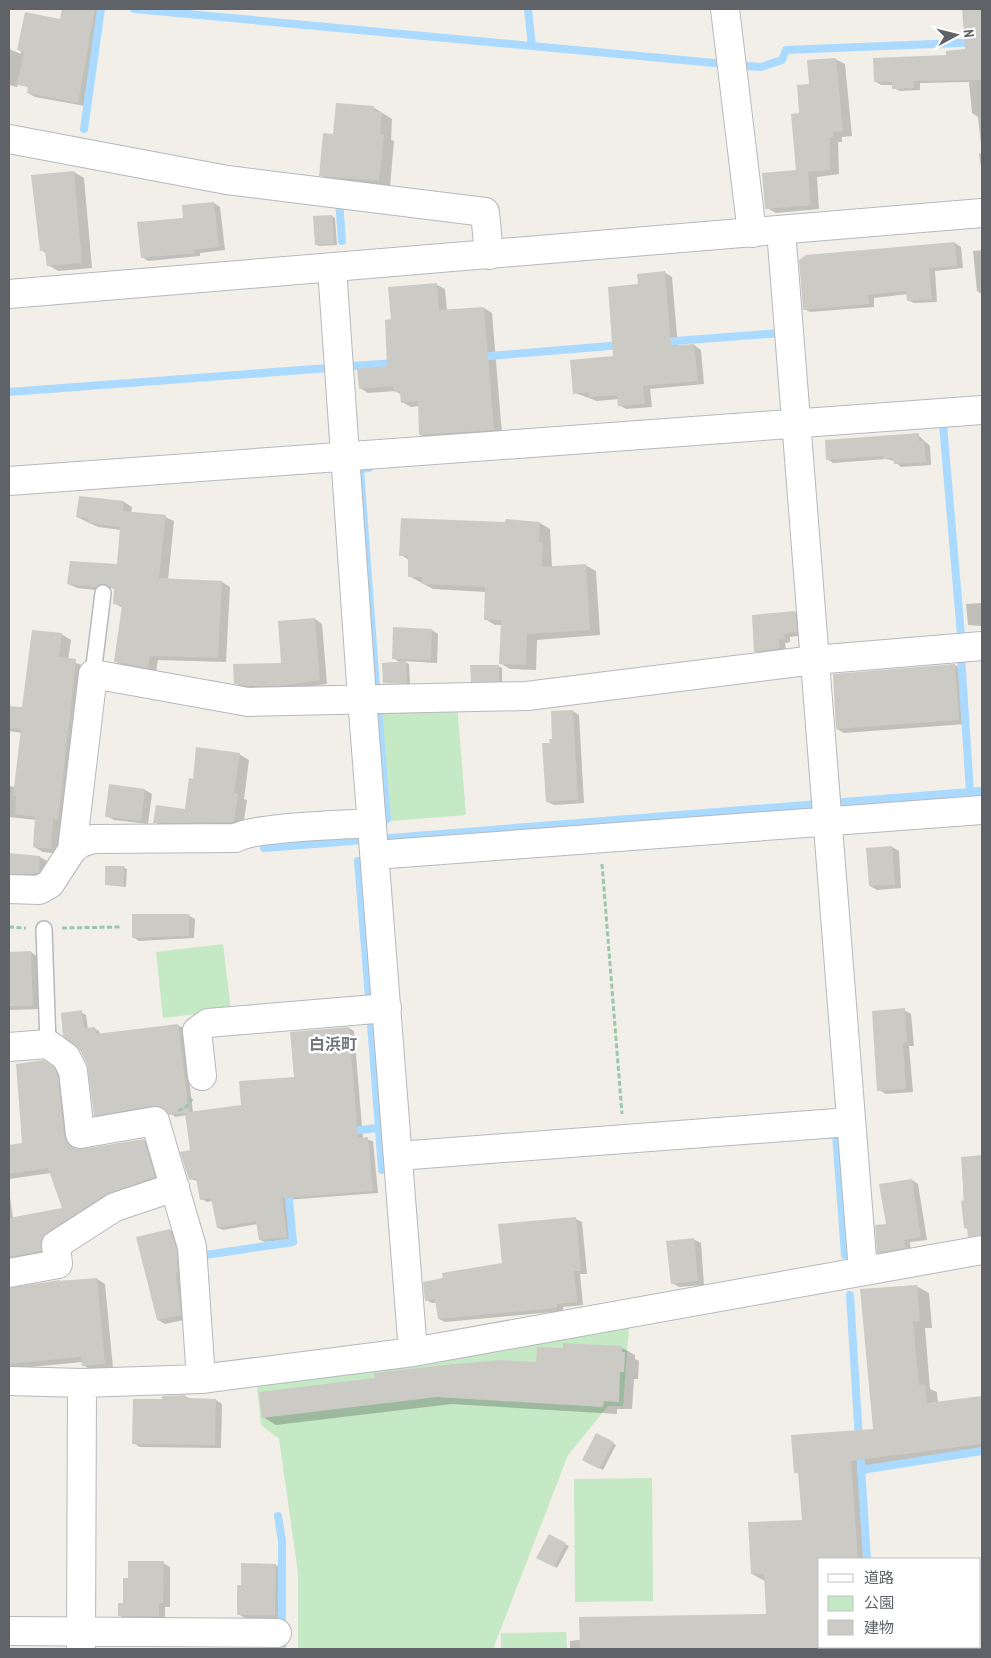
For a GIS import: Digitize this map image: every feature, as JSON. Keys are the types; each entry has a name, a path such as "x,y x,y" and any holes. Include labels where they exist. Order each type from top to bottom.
{"street":[{"path":"725,9 752,233"},
{"path":"9,139 226,180 485,212 489,255"},
{"path":"9,294 982,213"},
{"path":"781,230 825,811 863,1271"},
{"path":"332,268 362,698 413,1352"},
{"path":"9,480 982,410"},
{"path":"72,850 93,674 248,702 362,698 527,696 814,660 982,646"},
{"path":"9,889 39,890 50,884 72,850 81,843 93,839 236,838 242,834 262,831 373,839 600,838 825,811 982,810"},
{"path":"202,1076 198,1031 208,1023 387,1008"},
{"path":"9,1048 48,1044 66,1057 73,1071 80,1134 155,1121 195,1262 201,1379"},
{"path":"398,1156 850,1122"},
{"path":"9,1273 58,1264 56,1246 115,1207 174,1187"},
{"path":"9,1381 82,1383 201,1379 413,1352 982,1250"},
{"path":"81,1640 82,1383"},
{"path":"9,1631 81,1640 278,1633"}],"lane":[{"path":"93,674 103,593"},
{"path":"44,929 48,1044"}],"path":[{"path":"600,838 624,1139"},
{"path":"155,1121 186,1107 200,1087 202,1076"}],"green space":[{"path":"457,703 466,815 391,821 381,704"},
{"path":"223,944 231,1010 163,1018 156,952"},
{"path":"629,1327 623,1406 608,1406 568,1455 493,1649 298,1649 298,1573 279,1439 261,1425 257,1387"},
{"path":"652,1478 653,1601 575,1602 574,1479"},
{"path":"566,1632 567,1649 501,1649 501,1633"}],"building":[{"path":"62,9 95,9 78,103 27,93 28,87 17,85 24,52 17,50 25,12 60,19"},
{"path":"962,9 982,9 982,80 914,81 914,88 892,89 892,82 874,82 873,58 946,55 946,51 965,49"},
{"path":"836,58 843,131 833,132 833,137 830,137 830,170 808,172 811,205 765,209 762,173 796,170 791,114 799,113 797,85 809,84 807,60"},
{"path":"336,103 374,106 374,111 382,112 380,134 384,134 379,181 319,176 323,133 333,134"},
{"path":"74,171 82,263 47,266 45,251 40,251 31,175"},
{"path":"214,202 219,247 194,250 195,253 141,258 137,222 183,218 182,205"},
{"path":"332,215 334,244 315,245 313,216"},
{"path":"955,242 957,266 929,268 932,299 907,301 906,291 868,295 869,304 803,310 799,260 806,255"},
{"path":"665,271 671,346 694,344 698,381 643,386 645,404 618,406 617,395 589,397 589,392 573,394 570,360 613,356 608,287 638,284 637,274"},
{"path":"437,283 439,310 484,307 494,430 419,435 418,401 401,403 400,391 394,392 393,386 359,389 357,369 387,366 385,320 391,319 388,287"},
{"path":"919,433 919,441 924,441 926,462 894,464 893,458 883,459 883,456 826,460 825,440"},
{"path":"79,496 124,501 123,511 166,515 159,578 222,581 218,658 150,656 148,668 114,662 122,605 113,604 114,589 104,584 96,587 67,584 70,561 117,564 120,527 88,523 89,519 76,517"},
{"path":"401,518 505,522 506,519 540,522 539,542 543,542 542,567 586,564 590,630 527,634 526,665 499,664 501,620 484,620 485,587 422,584 422,577 408,577 408,556 399,556"},
{"path":"795,611 797,632 784,634 785,639 779,640 780,648 754,652 752,615"},
{"path":"315,618 320,680 279,686 234,684 233,664 281,663 278,621"},
{"path":"393,627 432,629 431,660 392,659"},
{"path":"32,630 62,633 59,657 76,659 58,820 53,819 51,849 33,847 35,817 15,814 16,796 13,796 21,729 9,728 9,706 22,707"},
{"path":"406,661 407,683 383,683 382,663"},
{"path":"955,664 959,720 836,729 833,674"},
{"path":"470,665 499,665 499,681 471,682"},
{"path":"573,710 578,800 546,802 542,743 550,743 549,739 552,739 551,711"},
{"path":"196,747 240,753 234,793 238,794 234,822 153,823 156,805 185,809 189,778 193,779"},
{"path":"109,784 145,789 141,821 105,817"},
{"path":"892,846 895,885 869,886 866,848"},
{"path":"9,853 40,856 39,872 35,874 9,874"},
{"path":"105,866 124,866 124,886 105,885"},
{"path":"132,914 189,914 189,936 132,938"},
{"path":"31,951 33,1006 9,1006 9,952"},
{"path":"905,1008 907,1042 903,1043 906,1089 877,1091 872,1011"},
{"path":"82,1010 84,1028 95,1027 96,1034 178,1024 189,1112 241,1105 239,1081 294,1077 290,1032 349,1027 358,1138 368,1137 373,1191 282,1198 287,1237 259,1240 256,1221 217,1228 211,1198 200,1200 196,1178 189,1180 180,1152 190,1150 185,1113 169,1115 160,1106 152,1106 94,1116 87,1064 80,1050 63,1036 61,1013"},
{"path":"44,1060 54,1067 58,1076 64,1136 68,1144 75,1149 83,1149 144,1139 155,1177 107,1194 48,1232 42,1239 41,1251 9,1257 9,1218 62,1208 48,1168 9,1174 9,1145 22,1143 16,1064"},
{"path":"982,1155 982,1235 968,1237 967,1228 964,1228 961,1201 964,1200 961,1157"},
{"path":"912,1179 921,1237 904,1240 906,1248 877,1253 875,1225 886,1224 879,1184"},
{"path":"576,1217 581,1271 574,1271 577,1302 557,1304 557,1308 438,1319 435,1299 425,1301 423,1282 443,1278 442,1273 502,1263 498,1224"},
{"path":"170,1229 177,1250 178,1272 176,1273 181,1315 157,1320 136,1237"},
{"path":"694,1238 698,1281 671,1284 666,1241"},
{"path":"97,1278 105,1364 82,1366 81,1357 9,1364 9,1288 60,1280"},
{"path":"917,1285 920,1321 913,1322 919,1385 925,1384 927,1403 982,1396 982,1444 851,1461 858,1558 818,1558 818,1648 820,1649 580,1649 579,1617 766,1614 764,1574 751,1574 748,1522 802,1520 798,1473 794,1473 791,1435 873,1429 860,1289"},
{"path":"563,1343 622,1346 622,1352 625,1352 624,1372 620,1372 619,1402 604,1401 603,1407 437,1397 262,1418 259,1392 375,1378 374,1373 444,1365 501,1360 536,1362 537,1347 563,1348"},
{"path":"185,1395 185,1398 216,1399 215,1445 132,1444 133,1399 162,1399 162,1396"},
{"path":"596,1433 614,1442 599,1469 582,1460"},
{"path":"549,1534 566,1543 554,1567 536,1558"},
{"path":"128,1561 164,1561 163,1603 159,1603 159,1616 118,1616 118,1603 123,1603 123,1578 128,1578"},
{"path":"241,1563 276,1564 275,1615 237,1615 237,1585 241,1585"}],"waterway":[{"path":"84,129 101,9"},
{"path":"134,9 715,63"},
{"path":"528,9 532,46"},
{"path":"747,66 761,67 782,60 786,50 982,42"},
{"path":"337,200 339,200 342,241"},
{"path":"662,342 780,333"},
{"path":"478,357 621,345"},
{"path":"351,366 396,363"},
{"path":"9,392 329,368"},
{"path":"938,424 943,424 961,635"},
{"path":"369,468 360,469 376,687"},
{"path":"961,656 970,792"},
{"path":"378,709 387,819"},
{"path":"264,848 982,791"},
{"path":"358,861 369,998"},
{"path":"371,1024 382,1170"},
{"path":"349,1131 379,1128"},
{"path":"828,1135 836,1134 845,1255"},
{"path":"205,1255 293,1242 288,1188"},
{"path":"850,1295 859,1440"},
{"path":"860,1451 867,1558"},
{"path":"861,1470 982,1451"},
{"path":"278,1516 282,1541 282,1649"}],"district":[{"name":"白浜町","path":"333,1044"}]}
